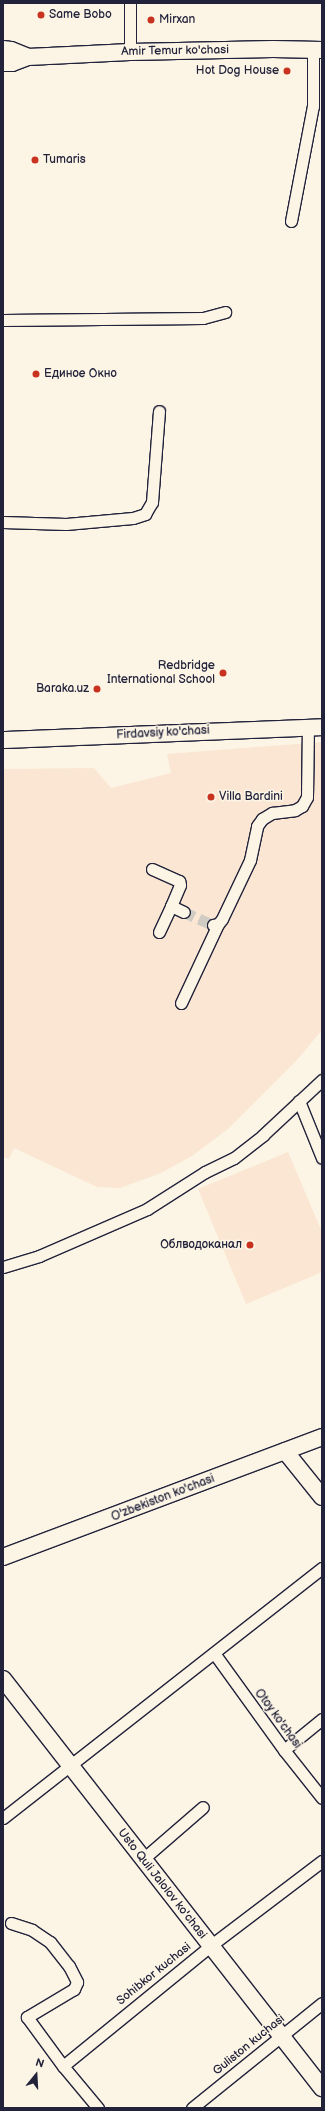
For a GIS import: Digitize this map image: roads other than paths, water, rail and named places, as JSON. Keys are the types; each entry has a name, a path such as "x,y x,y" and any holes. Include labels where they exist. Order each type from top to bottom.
{"main road":[{"name":"Amir Temur ko'chasi","path":"3,49 11,50 28,57"},
{"name":"Amir Temur ko'chasi","path":"3,64 12,63 28,57 130,52 273,49 318,50"},
{"name":"Firdavsiy ko'chasi","path":"3,740 315,727"},
{"name":"O'zbekiston ko'chasi","path":"3,1557 322,1437"},
{"path":"285,1451 322,1497"},
{"name":"Usto Quli Jalolov ko'chasi","path":"3,1679 69,1766 322,2088"}],"street":[{"path":"130,3 130,52"},
{"path":"292,221 313,106 318,50"},
{"path":"3,320 203,318 225,312"},
{"path":"3,522 66,524 133,518 145,514 152,502 159,411"},
{"path":"181,1003 215,925 250,860 257,826 262,819 272,813 295,810 302,806 307,797 315,727"},
{"path":"152,869 178,881 180,885 159,932"},
{"path":"171,906 184,912"},
{"path":"3,1266 39,1256 147,1209 205,1172 234,1158 263,1135 322,1080"},
{"path":"299,1101 322,1158"},
{"path":"3,1818 322,1568"},
{"name":"Otoy ko'chasi","path":"214,1653 284,1750 322,1798"},
{"path":"284,1750 322,1719"},
{"path":"143,1859 203,1807"},
{"name":"Sohibkor kuchasi","path":"63,2066 210,1946 322,1861"},
{"path":"11,1923 32,1930 50,1942 69,1966 77,1982 74,1989 27,2017 63,2066 98,2108"},
{"name":"Guliston kuchasi","path":"192,2108 322,2003"}],"tunnel":[{"path":"184,912 213,925"}],"place":[{"name":"Same Bobo","path":"41,15"},
{"name":"Mirxan","path":"151,20"},
{"name":"Hot Dog House","path":"287,71"},
{"name":"Tumaris","path":"35,160"},
{"name":"Единое Окно","path":"36,374"},
{"name":"Redbridge International School","path":"223,673"},
{"name":"Baraka.uz","path":"97,689"},
{"name":"Villa Bardini","path":"211,797"},
{"name":"Облводоканал","path":"250,1245"}]}
